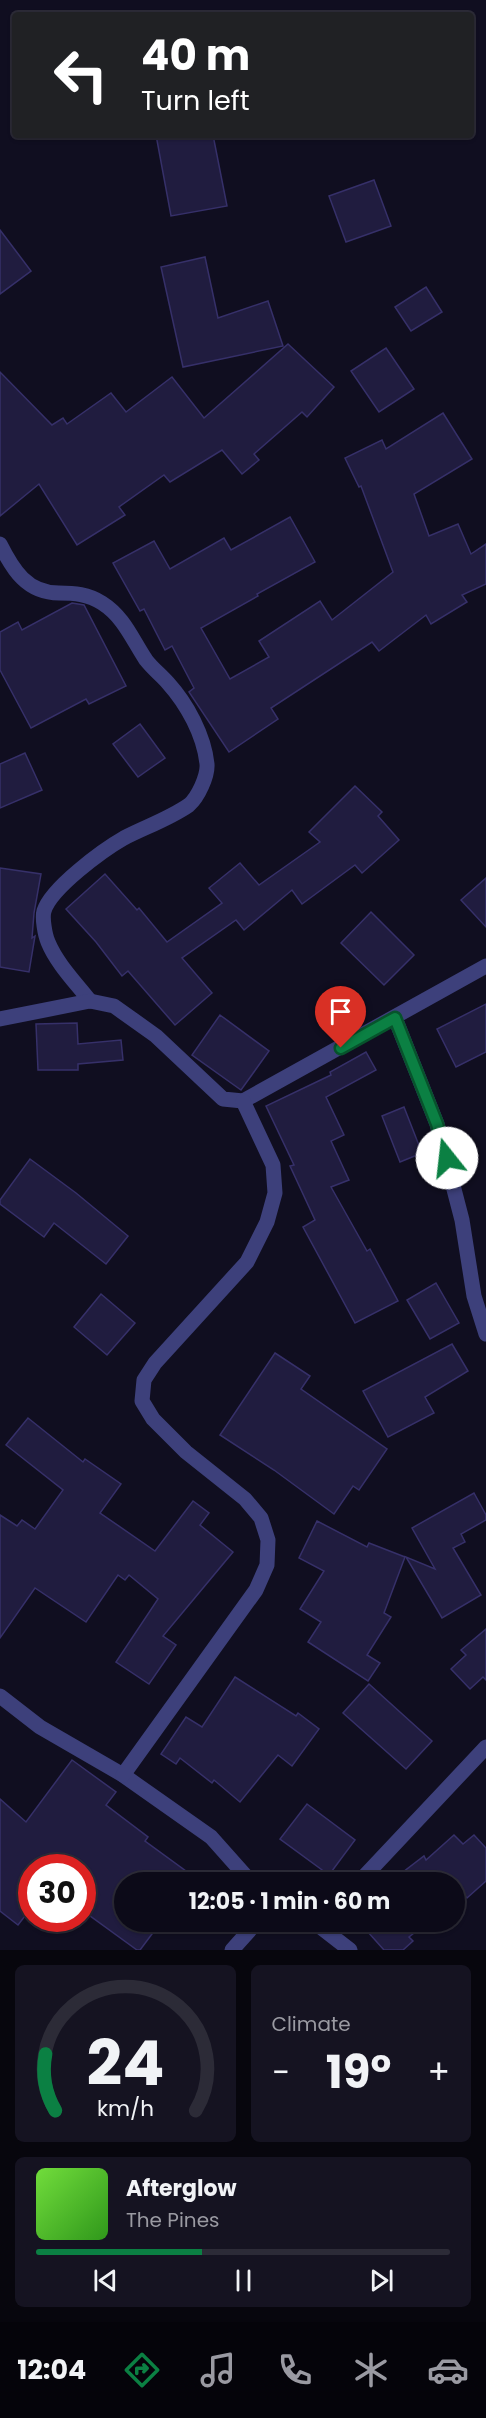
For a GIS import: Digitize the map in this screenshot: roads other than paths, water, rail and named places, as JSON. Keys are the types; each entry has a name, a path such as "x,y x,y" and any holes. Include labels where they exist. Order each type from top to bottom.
{"street":[{"path":"0,544 13,570 28,585 41,591 78,593 102,603 123,620 134,643 152,668 182,701 198,734 207,766 202,784 190,803 123,839 70,878 51,896 44,913 47,941 60,964 90,1001"},
{"path":"0,1019 90,1001 114,1006 156,1036 223,1099 243,1101 486,966"},
{"path":"395,1018 437,1124 462,1220 474,1296 486,1334"},
{"path":"123,1775 256,1590 267,1565 268,1540 261,1518 245,1499 186,1452 153,1419 142,1401 144,1380 155,1363 247,1262 267,1222 275,1193 273,1165 243,1101"},
{"path":"0,1696 40,1727 123,1775 211,1837 242,1872"},
{"path":"368,1872 486,1747"},
{"path":"232,1950 248,1932"},
{"path":"327,1932 350,1950"}]}
